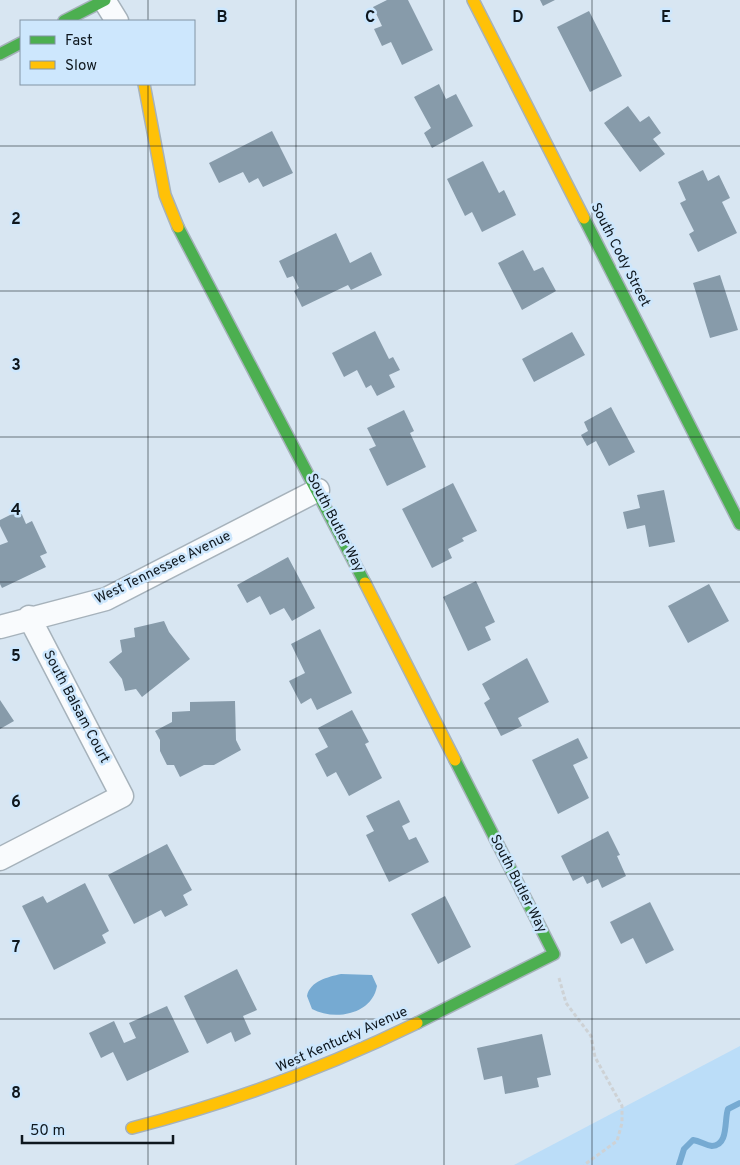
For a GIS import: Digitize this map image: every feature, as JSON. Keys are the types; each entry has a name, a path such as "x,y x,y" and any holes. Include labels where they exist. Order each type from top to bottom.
{"street":[{"path":"66,20 104,0 116,20"},
{"name":"South Cody Street","path":"473,0 740,524"},
{"path":"0,54 20,44"},
{"name":"South Butler Way","path":"144,85 162,180 171,212 226,321 318,490 554,954"},
{"name":"West Tennessee Avenue","path":"0,627 29,618 78,608 106,598 318,490"},
{"name":"South Balsam Court","path":"0,859 122,796 29,618"},
{"name":"West Kentucky Avenue","path":"132,1128 208,1107 292,1079 395,1034 554,954"}],"path":[{"path":"554,954 566,1003 591,1036 595,1057 622,1106 622,1123 617,1141 584,1165"}],"shaded area":[{"path":"341,974 372,975 377,986 374,996 368,1004 351,1013 341,1015 321,1013 312,1009 307,996 312,987 320,980"},
{"path":"740,1046 740,1165 514,1165"}],"building":[{"path":"387,0 408,0 433,50 402,65 391,42 382,46 374,29 382,26 373,7"},
{"path":"540,0 555,0 543,6"},
{"path":"589,11 622,76 590,92 557,27"},
{"path":"439,84 446,99 456,94 473,126 432,148 424,133 431,128 414,97"},
{"path":"628,106 640,122 649,116 661,133 653,139 665,154 640,172 604,123"},
{"path":"272,131 293,173 263,187 258,178 249,183 243,172 219,183 209,163"},
{"path":"483,161 499,193 504,190 516,215 482,232 472,212 465,216 447,179"},
{"path":"703,170 708,181 719,175 730,198 722,202 737,233 698,252 689,234 694,231 680,203 686,200 678,182"},
{"path":"336,233 350,263 371,252 382,275 351,290 348,285 302,307 294,291 299,288 293,276 287,278 279,261"},
{"path":"523,250 534,271 543,267 556,291 522,310 498,263"},
{"path":"720,275 738,330 710,338 693,283"},
{"path":"375,331 389,359 393,357 400,370 389,375 395,387 377,396 371,385 366,388 357,370 344,377 332,353"},
{"path":"572,332 585,355 534,382 522,359"},
{"path":"611,407 635,452 609,466 596,441 587,446 581,435 588,431 584,422"},
{"path":"404,410 414,431 410,433 426,467 387,486 369,449 376,446 367,428"},
{"path":"453,483 477,531 462,538 464,541 448,549 452,558 432,568 402,509"},
{"path":"664,490 675,542 649,547 645,525 627,529 623,512 640,508 637,495"},
{"path":"20,510 26,524 32,521 47,553 40,556 46,567 2,588 0,584 0,545 8,542 0,526 0,520"},
{"path":"288,557 315,608 292,621 284,608 270,615 260,596 247,603 237,585"},
{"path":"476,581 495,622 485,627 491,640 468,651 443,597"},
{"path":"709,584 729,621 688,643 668,606"},
{"path":"164,621 169,632 190,659 142,697 136,689 125,691 122,679 109,662 122,652 120,640 135,637 134,628"},
{"path":"320,629 352,693 317,710 311,698 301,704 289,681 305,673 291,644"},
{"path":"527,658 549,702 518,718 522,726 501,736 484,703 490,699 482,684"},
{"path":"0,700 14,721 0,729"},
{"path":"235,701 236,740 241,750 214,765 204,765 180,777 174,765 167,765 160,751 160,740 155,731 172,722 172,712 190,711 190,702"},
{"path":"352,710 369,742 365,744 382,778 349,796 336,772 327,777 315,754 328,747 318,728"},
{"path":"578,738 588,758 573,765 589,798 558,814 532,760"},
{"path":"399,800 410,822 402,826 409,840 416,837 429,862 389,882 366,835 374,831 366,816"},
{"path":"608,831 620,855 617,856 626,876 602,888 598,879 587,884 583,876 573,881 561,856"},
{"path":"167,844 192,890 183,895 188,905 165,917 161,910 134,924 108,875"},
{"path":"85,883 109,931 102,935 106,943 54,970 22,906 43,896 47,903"},
{"path":"445,896 471,947 438,964 411,914"},
{"path":"650,902 674,950 646,964 633,938 621,944 610,922"},
{"path":"237,969 257,1010 243,1016 251,1034 235,1042 231,1032 207,1044 184,996"},
{"path":"167,1006 189,1052 127,1081 113,1052 101,1058 89,1033 114,1021 124,1043 136,1038 129,1023"},
{"path":"542,1034 551,1075 537,1078 539,1087 505,1094 502,1076 484,1080 477,1048"}],"waterway":[{"path":"679,1165 684,1149 693,1140 712,1146 721,1142 725,1131 728,1109 740,1103"}],"traffic: fast":[{"path":"66,20 105,0"},
{"path":"0,54 20,44"},
{"path":"584,218 740,524"},
{"path":"178,227 365,583"},
{"path":"417,1023 554,954 455,760"}],"traffic: slow":[{"path":"473,0 584,218"},
{"path":"144,85 165,195 178,227"},
{"path":"365,583 455,760"},
{"path":"132,1128 206,1107 277,1083 312,1070 417,1023"}]}
